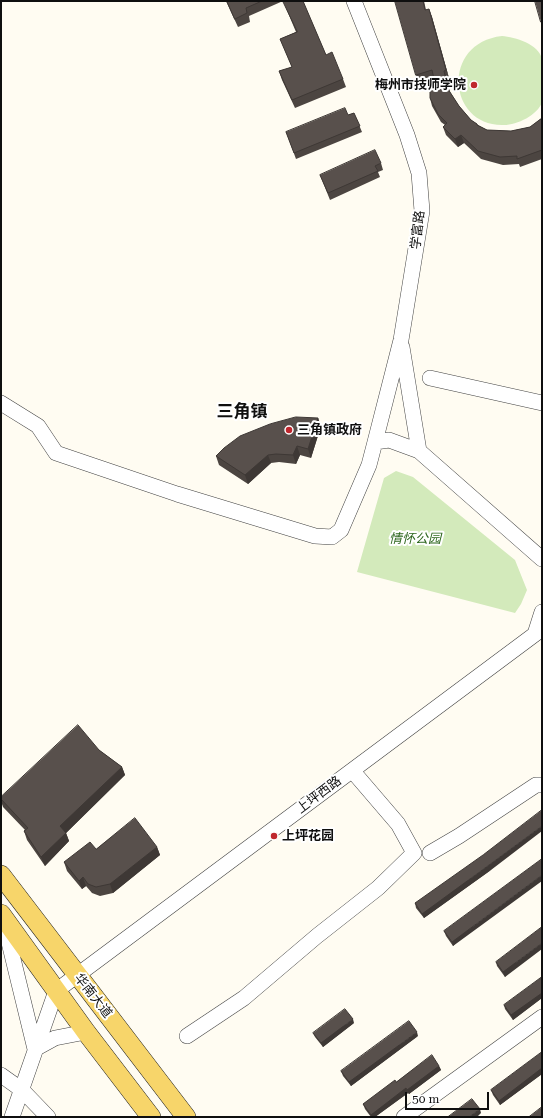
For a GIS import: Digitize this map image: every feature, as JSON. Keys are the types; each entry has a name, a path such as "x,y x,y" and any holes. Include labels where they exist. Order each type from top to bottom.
{"main road":[{"name":"华南大道","path":"1,875 186,1117"},
{"name":"华南大道","path":"2,916 86,1032 151,1117"}],"street":[{"name":"学富路","path":"1,403 38,426 56,453 177,494 315,536 332,537 342,530 369,464 401,340 422,211 419,173 407,135 354,1"},
{"path":"401,340 419,451"},
{"path":"430,378 542,403"},
{"path":"375,442 389,440 419,451 540,559"},
{"path":"540,633 542,612"},
{"name":"上坪西路","path":"79,979 356,775 540,633"},
{"name":"上坪西路","path":"79,979 540,633"},
{"path":"187,1036 244,998 317,936 378,888 414,853 398,824 356,775"},
{"path":"430,853 459,836 536,785 542,785"},
{"path":"2,916 35,1049"},
{"path":"12,1117 56,991 79,979"},
{"path":"404,1117 542,1017"},
{"path":"35,1049 55,1038 86,1032"},
{"path":"1,1075 22,1090 48,1117"}],"green space":[{"path":"502,36 526,42 536,49 542,59 542,102 540,107 532,115 509,125 485,122 471,113 462,100 459,84 461,68 468,53 482,42"},
{"name":"情怀公园","path":"396,471 413,477 515,560 527,590 515,613 357,572 384,478"}],"building":[{"path":"227,1 262,1 246,8 247,13 235,19"},
{"path":"283,1 303,1 326,55 332,52 343,79 292,100 279,71 292,67 280,39 297,32"},
{"path":"395,1 423,1 425,10 429,9 446,70 444,71 448,89 459,106 471,120 487,130 511,131 530,127 542,118 542,150 517,159 517,156 500,157 478,151 461,135 455,139 443,127 447,123 438,114 430,98 430,91 436,88 432,70 416,75"},
{"path":"535,1 542,1 542,22 541,22"},
{"path":"345,108 348,115 354,113 360,126 294,153 286,132"},
{"path":"375,150 381,163 375,166 378,171 328,193 320,175"},
{"path":"296,417 318,418 308,449 297,446 293,455 268,455 245,475 216,456 240,436 270,424"},
{"path":"78,725 99,750 122,767 60,826 66,833 41,857 24,831 28,828 1,799 1,797"},
{"path":"542,810 542,826 422,914 415,903 483,855"},
{"path":"135,818 157,847 110,884 96,887 88,884 83,877 79,881 64,862 90,842 96,849"},
{"path":"542,859 542,875 452,942 444,931"},
{"path":"542,927 542,943 503,972 496,962"},
{"path":"542,977 542,993 511,1015 504,1005"},
{"path":"345,1009 353,1019 321,1043 313,1033"},
{"path":"409,1021 417,1032 349,1082 341,1071"},
{"path":"542,1052 542,1068 499,1101 491,1090"},
{"path":"432,1055 439,1066 407,1090 406,1088 371,1115 363,1104"},
{"path":"472,1099 480,1109 469,1117 448,1117"},
{"path":"542,1107 542,1117 529,1117"}],"place":[{"name":"梅州市技师学院","path":"474,85"},
{"name":"三角镇政府","path":"289,430"},
{"name":"上坪花园","path":"274,836"}],"district":[{"name":"三角镇","path":"242,412"}]}
